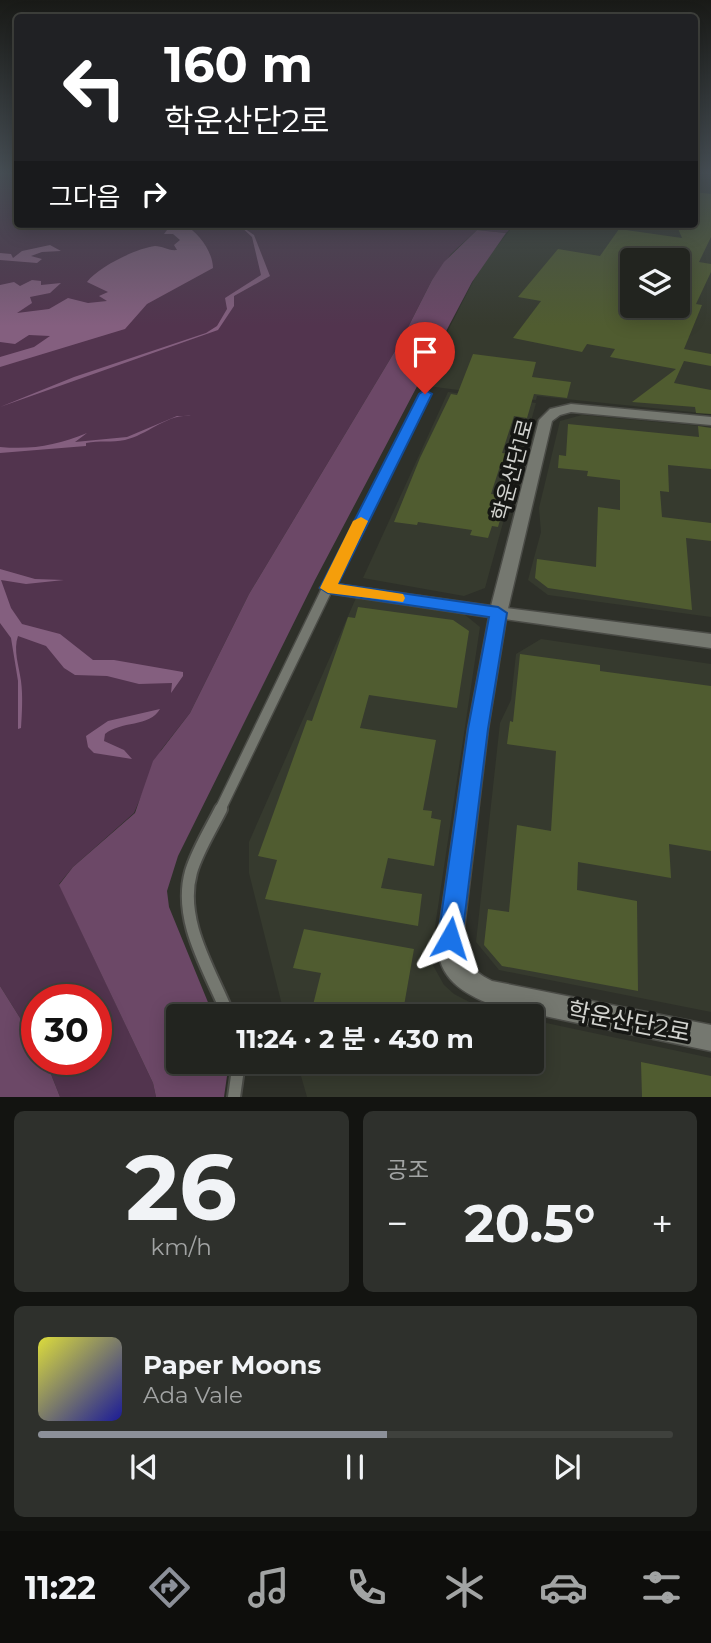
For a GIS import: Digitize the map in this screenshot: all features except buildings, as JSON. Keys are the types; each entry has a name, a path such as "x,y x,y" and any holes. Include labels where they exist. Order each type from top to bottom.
{"street":[{"name":"학운산단1로","path":"498,613 550,415 563,409 581,408 711,421"},
{"path":"328,588 711,641"},
{"name":"학운산단2로","path":"498,613 456,879 449,953 454,966 475,986 492,992 711,1038"}],"lane":[{"path":"224,1004 191,922 187,907 187,885 207,833 425,394"},
{"path":"234,1097 237,1074"}],"shaded area":[{"path":"0,223 14,223 14,228 509,230 506,233 477,230 451,254 432,280 401,341 249,594 190,713 161,750 134,813 73,867 59,884 106,984 21,984 21,1019 0,986"},
{"path":"698,223 711,223 711,414 537,396 536,400 420,385 481,266 512,228 698,228"},
{"path":"165,228 190,228 208,250 213,268 147,304 125,329 0,367 0,357 34,347 50,336 29,335 15,344 0,342 0,285 14,282 20,286 32,280 41,281 41,285 61,283 50,293 30,297 32,303 17,313 49,309 68,298 88,303 107,301 99,296 108,292 87,282 92,276 138,250 158,246 177,250 174,245 180,240 173,234 164,234 167,230"},
{"path":"242,228 254,235 270,276 234,296 234,306 218,330 0,407 74,377 206,333 217,326 227,309 225,298 261,275 252,237"},
{"path":"477,230 506,233 472,282 315,580 178,856 167,891 169,907 209,1004 166,1004 166,1074 227,1074 224,1097 156,1097 153,1083 112,997 112,984 106,984 59,885 73,867 135,813 153,761 190,713 249,594 401,341 444,262"},
{"path":"50,245 61,251 42,252 31,256 42,259 37,263 0,260 0,253 11,254 13,258 22,251"},
{"path":"448,392 536,403 485,588 464,596 363,578"},
{"path":"582,415 711,427 711,617 548,595 528,580 541,532 539,508 560,421"},
{"path":"165,421 125,440 0,453 0,447 45,446 87,433 75,442 127,437"},
{"path":"0,569 35,579 64,580 26,584 1,580 11,608 22,624 60,634 93,660 114,660 183,672 183,676 171,693 172,683 139,684 107,676 75,675 64,668 46,646 18,636 16,652 22,699 21,728 18,729 18,681 11,638 0,623"},
{"path":"356,598 464,614 480,627 430,960 444,985 473,1004 282,1004 249,873 249,842"},
{"path":"541,639 711,664 711,1012 499,970 476,942 500,723 511,700 516,654"},
{"path":"160,709 149,719 119,727 105,734 104,741 124,750 132,759 94,753 88,747 86,736 108,721"},
{"path":"0,986 21,1019 21,1075 51,1075 60,1097 0,1097"},
{"path":"112,996 153,1083 156,1097 60,1097 51,1075 112,1075"},
{"path":"544,1023 711,1058 711,1097 307,1097 300,1074 544,1074"}],"slow traffic":[{"path":"361,521 328,588 397,598"}],"route":[{"path":"425,394 328,588 498,613 478,729 450,938"}]}
